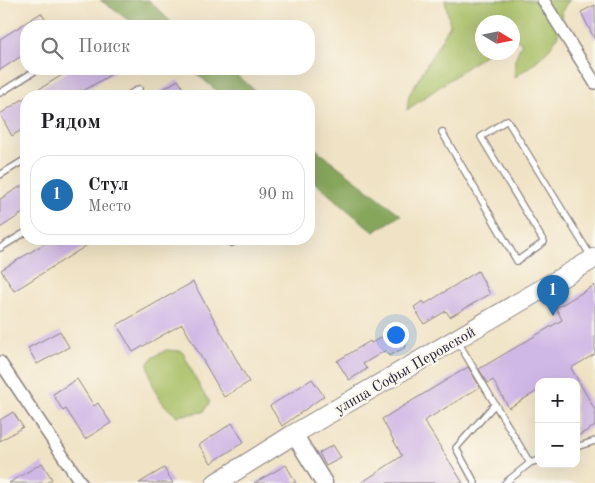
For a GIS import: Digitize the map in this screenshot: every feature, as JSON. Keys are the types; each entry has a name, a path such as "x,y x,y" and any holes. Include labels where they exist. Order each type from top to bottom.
{"main road":[{"name":"улица Софьи Перовской","path":"216,483 294,434 594,259"},
{"path":"294,434 324,483"}],"street":[{"path":"543,0 595,83"},
{"path":"0,362 82,483"}],"lane":[{"path":"0,93 28,75"},
{"path":"442,132 517,261 544,242 481,137 508,120 594,259"},
{"path":"0,175 20,163"},
{"path":"0,248 20,236"},
{"path":"456,340 530,462"},
{"path":"475,483 456,448 495,404"},
{"path":"580,446 595,440"},
{"path":"505,483 530,462 535,461"}],"green space":[{"path":"100,0 149,0 169,20 128,20"},
{"path":"445,0 570,0 564,8 557,37 549,49 514,78 515,60 520,60 522,43 520,42 520,15 475,15 475,60 477,60 407,110 409,95 450,25"},
{"path":"198,75 236,75 255,90 216,90"},
{"path":"315,149 401,215 374,232 315,183"},
{"path":"166,350 182,351 202,391 210,402 203,412 177,416 156,393 148,363 152,358"}],"building":[{"path":"595,5 595,40 581,12"},
{"path":"41,13 46,20 30,20"},
{"path":"20,26 20,57 0,70 0,39"},
{"path":"62,75 110,75 85,90 38,90"},
{"path":"178,80 184,90 162,90"},
{"path":"20,101 20,131 12,136 0,114"},
{"path":"20,187 20,215 0,228 0,199"},
{"path":"42,245 87,245 14,291 1,270"},
{"path":"478,271 490,294 450,317 446,311 424,324 414,307 423,301 425,304"},
{"path":"193,282 249,382 224,397 182,324 133,352 117,325"},
{"path":"595,285 595,354 571,368 577,378 535,378 535,392 509,408 493,380 488,383 479,369 562,320 556,308"},
{"path":"397,329 406,347 389,356 386,350 363,364 367,369 349,380 337,361 370,341 371,343"},
{"path":"60,331 69,347 37,364 28,348"},
{"path":"468,367 480,387 424,421 463,483 361,483 402,456 382,419"},
{"path":"77,379 94,406 98,403 111,423 85,439 66,409 63,411 53,394"},
{"path":"312,379 324,396 282,426 270,406"},
{"path":"580,384 595,410 595,426 580,435"},
{"path":"13,412 23,427 0,441 0,420"},
{"path":"232,423 244,442 211,463 199,445"},
{"path":"333,445 341,458 326,466 319,453"},
{"path":"42,463 52,479 46,483 9,483"},
{"path":"286,465 296,483 254,483"},
{"path":"164,468 173,483 139,483"}],"place":[{"name":"Стул","path":"553,316"}]}
